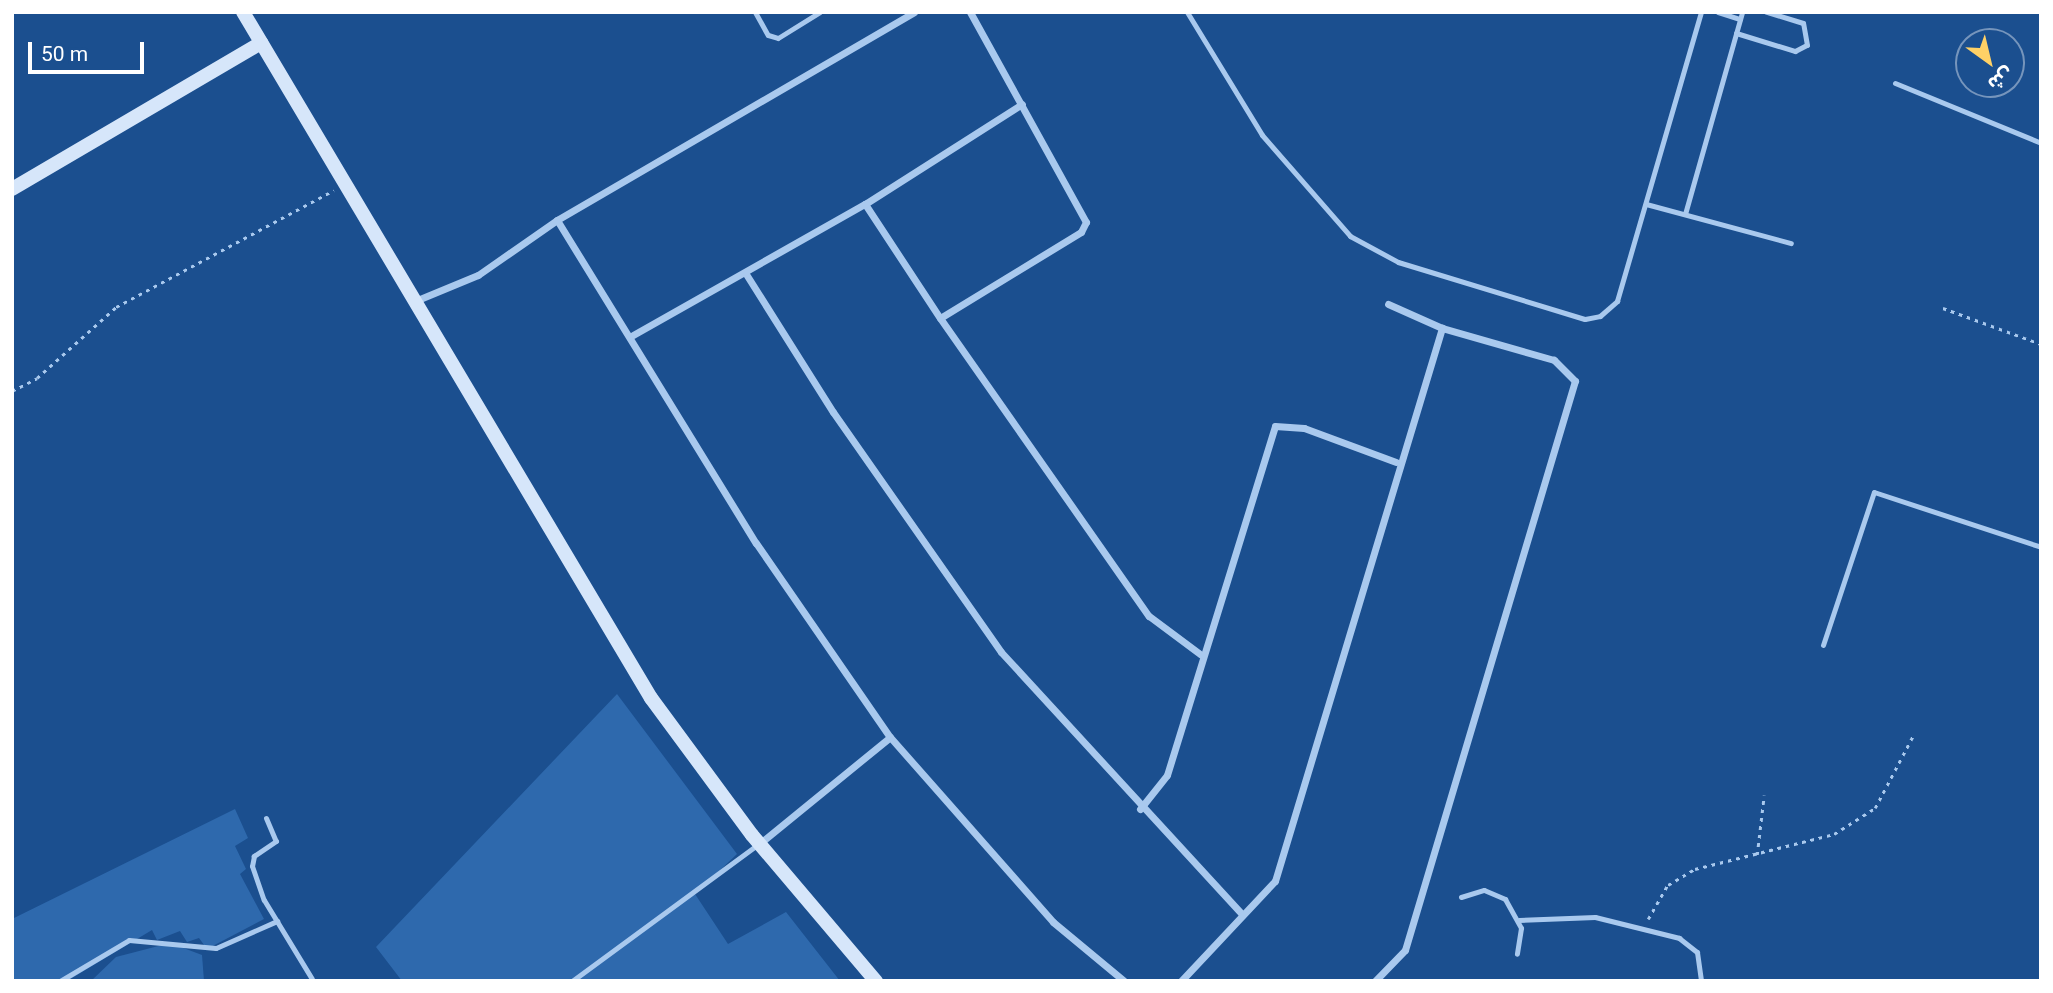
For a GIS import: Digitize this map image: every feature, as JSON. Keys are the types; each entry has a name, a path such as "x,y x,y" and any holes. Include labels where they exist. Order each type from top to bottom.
{"street":[{"path":"243,12 411,302 624,656 759,844 876,981"},
{"path":"411,302 478,275 557,220 914,12"},
{"path":"940,318 1081,232 1086,222 970,12"},
{"path":"12,189 261,43"},
{"path":"633,335 746,274 865,204 1022,104"},
{"path":"865,204 940,318 1149,617 1200,654"},
{"path":"557,220 633,335 756,543 890,737 1053,922 1124,981"},
{"path":"746,274 833,412 1001,652 1140,809 1241,914"},
{"path":"1376,981 1405,950 1575,382 1554,359 1441,328 1388,304"},
{"path":"1181,981 1241,914 1275,881 1396,462 1441,328"},
{"path":"1140,809 1167,775 1200,654 1275,426 1304,428 1396,462"},
{"path":"759,844 890,737"}],"lane":[{"path":"755,12 774,38 820,12"},
{"path":"894,12 899,21"},
{"path":"1187,12 1278,157 1340,227 1385,257 1593,318 1617,300 1702,12"},
{"path":"1685,214 1741,16 1718,12"},
{"path":"1737,33 1795,51 1807,44 1803,23 1766,12"},
{"path":"1895,83 2041,143"},
{"path":"1646,204 1791,243"},
{"path":"1823,645 1874,492 2041,547"},
{"path":"266,818 276,841 251,862 277,921 312,979"},
{"path":"572,981 759,844"},
{"path":"1461,897 1476,891 1499,894 1519,920 1517,954"},
{"path":"1519,920 1595,917 1690,943 1701,981"},
{"path":"60,981 128,940 216,948 277,921"}],"path":[{"path":"12,391 37,378 127,300 343,185"},
{"path":"1943,308 2041,344"},
{"path":"1643,928 1672,882 1705,865 1757,855 1834,834 1875,808 1914,734"},
{"path":"1757,855 1764,794"}],"shaded area":[{"path":"617,694 737,854 695,894 728,944 786,912 840,981 402,981 376,947"},
{"path":"235,809 248,838 235,846 246,869 240,874 264,919 207,949 199,938 187,942 180,931 157,940 152,930 67,981 12,981 12,919"},
{"path":"170,943 202,955 204,981 91,981 116,957"}]}
